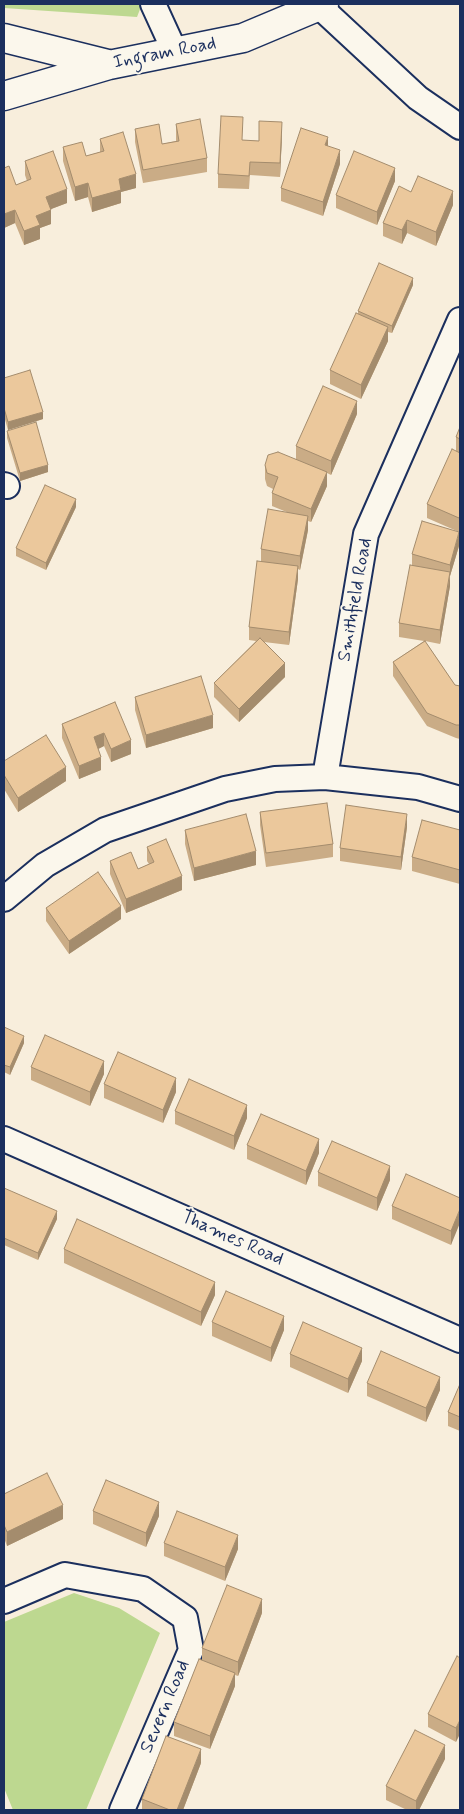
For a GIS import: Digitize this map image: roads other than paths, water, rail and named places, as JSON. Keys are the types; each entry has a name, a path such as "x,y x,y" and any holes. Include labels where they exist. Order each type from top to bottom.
{"street":[{"path":"153,4 175,52"},
{"path":"322,5 418,98 460,127"},
{"name":"Ingram Road","path":"4,96 109,64 243,38 322,5"},
{"path":"4,38 109,64"},
{"name":"Smithfield Road","path":"326,777 366,534 460,320"},
{"path":"4,899 46,865 105,830 151,813 242,786 275,779 326,777 418,787 460,799"},
{"name":"Thames Road","path":"4,1139 460,1340"},
{"name":"Severn Road","path":"4,1600 65,1575 144,1589 186,1618 191,1650 122,1810"}]}
